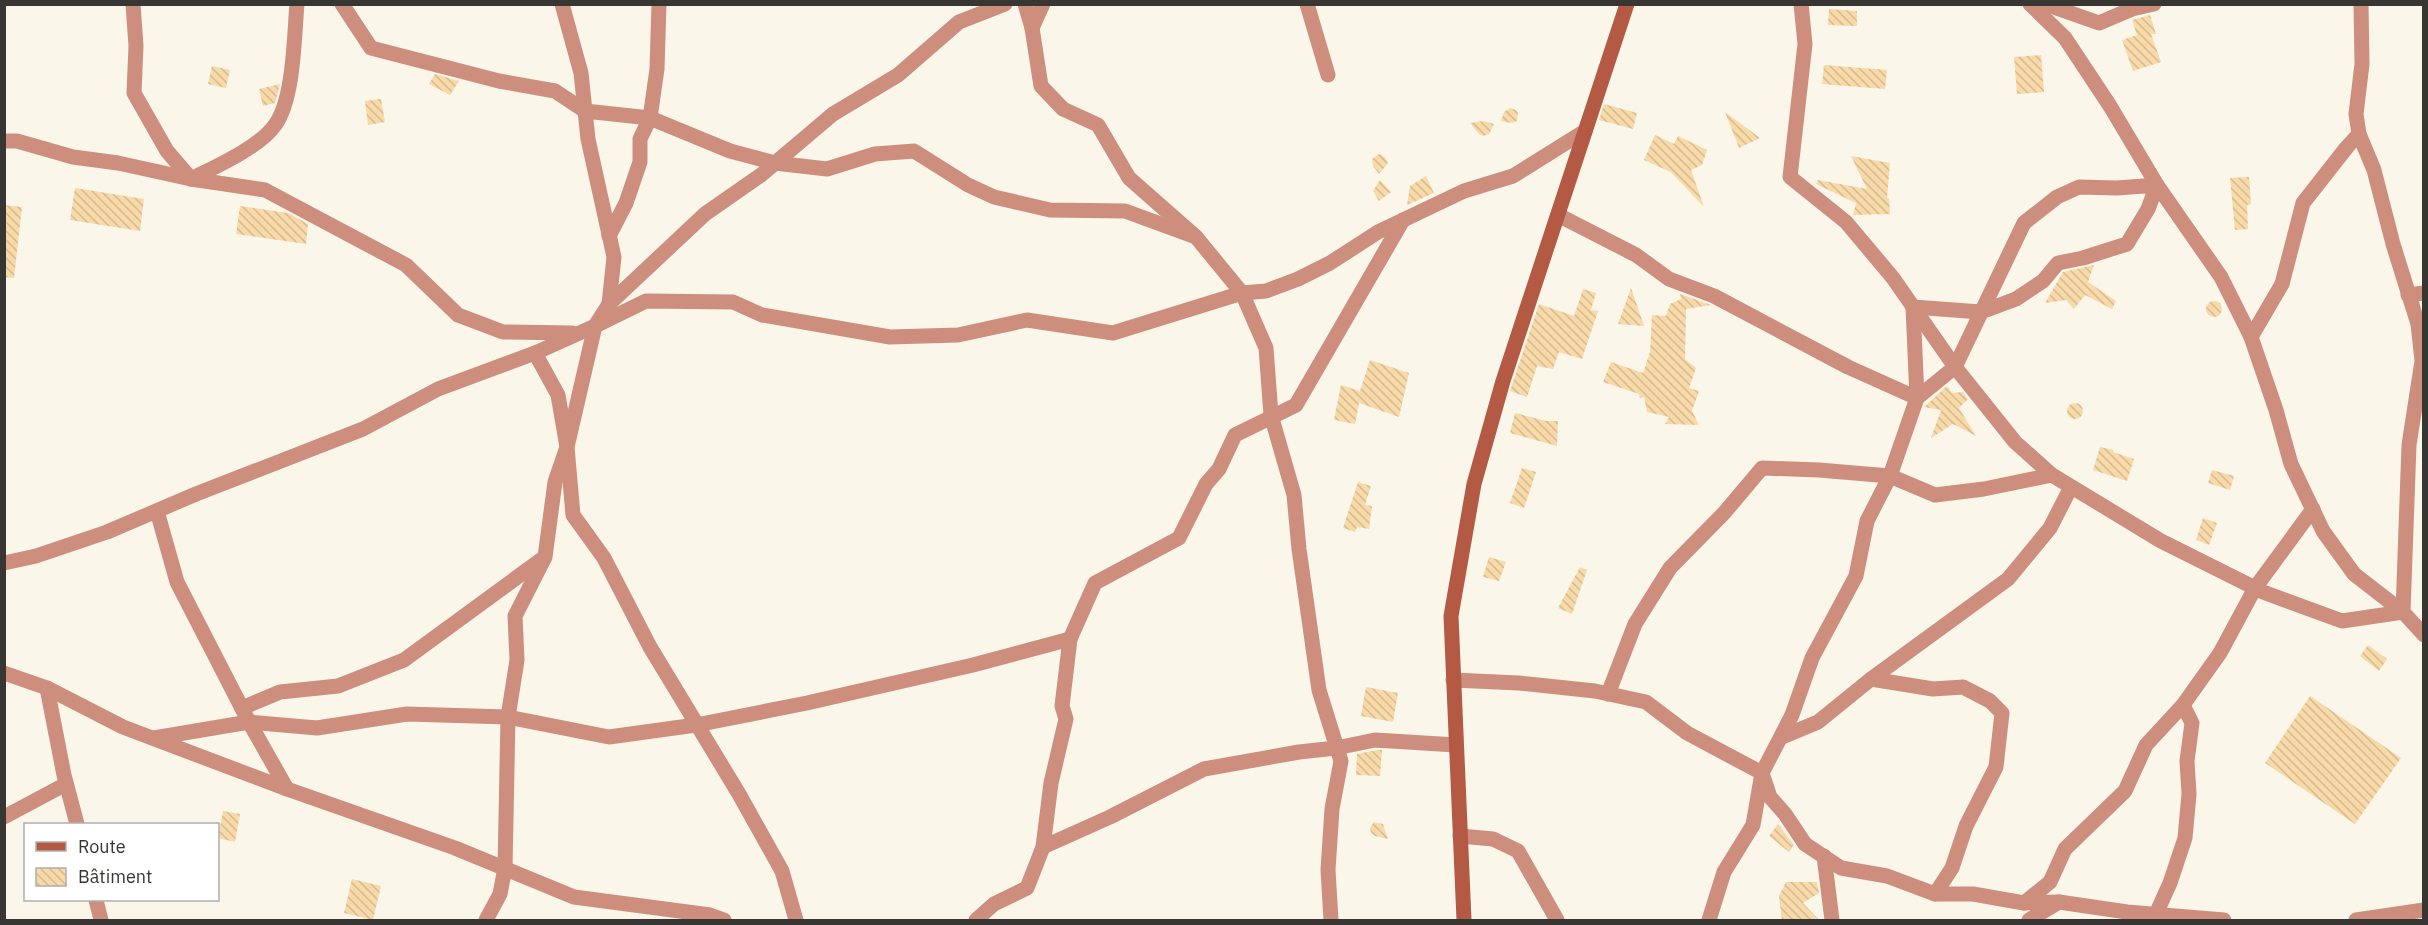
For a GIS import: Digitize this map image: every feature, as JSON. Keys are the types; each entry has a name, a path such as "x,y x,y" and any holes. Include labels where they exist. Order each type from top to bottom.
{"main road":[{"path":"1464,921 1451,616 1474,484 1503,381 1627,4"}],"street":[{"path":"133,4 136,46 134,93 167,151 191,179"},
{"path":"191,179 242,153 275,126 287,101 297,4"},
{"path":"342,4 371,48 499,81 555,91 585,111 650,118 730,151 775,163 827,170 875,154 914,151 968,185 994,197 1050,210 1125,211 1196,237"},
{"path":"562,4 581,73 588,139 614,257 609,304"},
{"path":"609,236 626,203 640,162 640,139 650,118 657,69 659,4"},
{"path":"486,921 500,894 505,868 508,717 517,660 515,616 545,557 555,482 567,447 595,326 609,304 705,214 775,163 833,114 898,75 959,22 1005,4"},
{"path":"1025,4 1032,28 1041,86 1063,109 1098,125 1129,178 1196,237 1242,292 1266,348 1271,415 1294,495 1299,549 1319,690 1341,761 1332,809 1328,870 1331,921"},
{"path":"1032,28 1043,4"},
{"path":"1307,4 1328,75"},
{"path":"1801,4 1806,44 1790,177 1846,222 1893,278 1956,367 2015,442 2052,475 2071,487 2161,541 2255,588 2342,621 2403,612"},
{"path":"2030,4 2065,38 2110,106 2157,185 2221,277 2250,337 2276,410 2291,464 2323,531 2354,574 2403,612 2424,635"},
{"path":"2045,4 2099,23 2132,9 2154,4"},
{"path":"2361,4 2362,64 2356,114 2359,134 2374,170 2416,294 2422,361 2409,445 2403,612"},
{"path":"4,563 107,532 363,429 438,389 535,352 646,301 734,302 762,315 890,337 958,335 1027,320 1113,333 1242,292 1266,291 1298,279 1330,263 1378,231 1464,191 1514,176 1585,131"},
{"path":"2250,337 2282,284 2303,203 2359,134"},
{"path":"4,141 17,141 73,157 265,190 406,265 458,315 503,332 578,333"},
{"path":"1913,307 1981,312 2016,299 2043,281 2058,263 2083,258 2127,244 2148,209 2157,185"},
{"path":"1917,398 1956,367 2024,223 2057,197 2079,187 2117,188 2157,185"},
{"path":"1558,215 1636,255 1670,279 1714,296 1848,367 1917,398"},
{"path":"976,921 994,904 1027,888 1043,847 1051,783 1066,719 1062,706 1070,639 1095,583 1179,538 1206,483 1219,469 1235,435 1271,415 1296,405 1403,220"},
{"path":"1709,921 1724,872 1752,825 1762,773 1792,715 1812,658 1857,576 1867,521 1890,476 1917,398 1913,307"},
{"path":"535,352 558,394 567,447 573,515 604,558 650,647 739,794 782,871 796,921"},
{"path":"1608,694 1635,624 1670,568 1724,513 1762,468 1890,476 1935,495 1984,489 2052,475"},
{"path":"1782,737 1818,722 1871,678 2008,579 2050,528 2071,487"},
{"path":"2024,903 2050,882 2065,849 2125,791 2146,745 2183,705 2220,653 2255,588 2313,509"},
{"path":"157,511 177,582 249,722 287,789"},
{"path":"242,708 280,692 338,686 404,660 545,557"},
{"path":"154,738 249,722 317,728 407,714 508,717 609,737 696,725 807,703 973,665 1070,639"},
{"path":"4,673 47,688 123,727 287,789 455,848 574,897 710,915 724,921"},
{"path":"1871,678 1933,689 1963,687 1990,701 2002,712 1996,767 1966,826 1952,868 1935,894"},
{"path":"1453,680 1519,683 1608,694 1646,702 1687,733 1762,773 1770,797 1785,814 1805,844 1840,868 1887,876 1935,894 1973,894 2024,903 2059,902 2157,917 2224,921"},
{"path":"47,688 66,784 76,823"},
{"path":"2157,917 2185,838 2189,794 2187,761 2192,723 2183,705"},
{"path":"1043,847 1110,817 1204,769 1376,740 1456,745"},
{"path":"4,817 66,784"},
{"path":"1460,836 1493,839 1518,851 1557,921"},
{"path":"1824,856 1832,921"},
{"path":"96,901 101,921"},
{"path":"2029,921 2059,902"},
{"path":"2356,921 2424,910"}],"building":[{"path":"1829,9 1857,11 1857,26 1828,25"},
{"path":"2150,15 2156,34 2151,34 2161,62 2133,71 2122,40 2137,35 2132,20"},
{"path":"2041,55 2044,92 2017,94 2014,57"},
{"path":"1824,65 1887,70 1885,89 1822,84"},
{"path":"212,66 230,70 226,88 208,84"},
{"path":"435,74 459,81 450,95 429,84"},
{"path":"280,84 275,103 263,106 259,89"},
{"path":"381,99 385,122 368,125 365,101"},
{"path":"1604,104 1637,113 1633,129 1599,120"},
{"path":"1510,108 1518,113 1517,121 1511,123 1501,121 1504,112"},
{"path":"1725,112 1760,138 1739,148"},
{"path":"1483,121 1494,124 1489,134 1483,136 1470,123"},
{"path":"1655,135 1674,144 1678,136 1707,150 1702,165 1691,170 1704,207 1671,172 1644,160"},
{"path":"1379,154 1385,157 1388,163 1379,174 1373,166 1372,159"},
{"path":"1851,156 1890,163 1887,198 1889,198 1890,214 1853,215 1856,203 1816,184 1818,180 1867,189"},
{"path":"1426,176 1434,193 1407,205 1410,186"},
{"path":"2249,177 2251,204 2247,205 2248,229 2235,230 2230,178"},
{"path":"1380,180 1391,192 1379,201 1373,191"},
{"path":"75,188 144,199 140,231 70,220"},
{"path":"4,205 22,207 14,278 4,277"},
{"path":"240,206 288,213 308,224 306,244 236,234"},
{"path":"2094,265 2088,282 2116,301 2112,309 2085,295 2074,309 2066,300 2045,303 2063,272"},
{"path":"1631,288 1644,326 1618,324"},
{"path":"1583,289 1596,293 1591,310 1598,311 1582,359 1559,352 1553,369 1537,366 1527,397 1510,391 1539,304 1574,316"},
{"path":"1680,294 1711,305 1686,309 1685,359 1696,368 1689,388 1699,391 1692,411 1699,425 1665,424 1669,417 1647,412 1644,397 1640,398 1639,394 1603,382 1611,362 1643,373 1650,352 1652,315 1666,316 1670,304 1681,299"},
{"path":"2214,301 2220,303 2222,309 2220,315 2214,317 2208,315 2206,309 2208,303"},
{"path":"1370,360 1409,373 1399,417 1359,403 1355,424 1334,420 1341,385 1360,391"},
{"path":"1947,386 1952,393 1963,392 1968,399 1959,408 1976,436 1953,424 1931,438 1941,410 1924,407"},
{"path":"2075,403 2081,405 2083,411 2081,417 2075,419 2069,417 2067,411 2069,405"},
{"path":"1515,413 1546,421 1558,421 1557,446 1510,433"},
{"path":"2100,447 2114,450 2113,452 2134,459 2127,481 2093,470"},
{"path":"1522,468 1536,472 1524,508 1510,503"},
{"path":"2212,470 2234,476 2230,490 2208,483"},
{"path":"1358,482 1371,486 1365,505 1372,506 1369,529 1357,527 1355,532 1343,528"},
{"path":"2203,518 2217,523 2209,545 2196,540"},
{"path":"1489,557 1506,562 1499,581 1483,577"},
{"path":"1580,567 1587,570 1572,614 1558,608"},
{"path":"2368,645 2387,659 2379,671 2360,656"},
{"path":"1366,687 1398,693 1393,722 1361,716"},
{"path":"2310,696 2401,758 2355,824 2265,763"},
{"path":"1382,750 1380,776 1356,775 1357,754"},
{"path":"223,811 240,814 235,842 219,838"},
{"path":"1374,822 1383,824 1388,839 1371,833 1370,828"},
{"path":"1778,824 1794,845 1789,852 1769,836"},
{"path":"352,879 381,886 373,920 344,913"},
{"path":"1786,882 1817,882 1819,893 1803,903 1820,921 1782,921 1779,896"}]}
